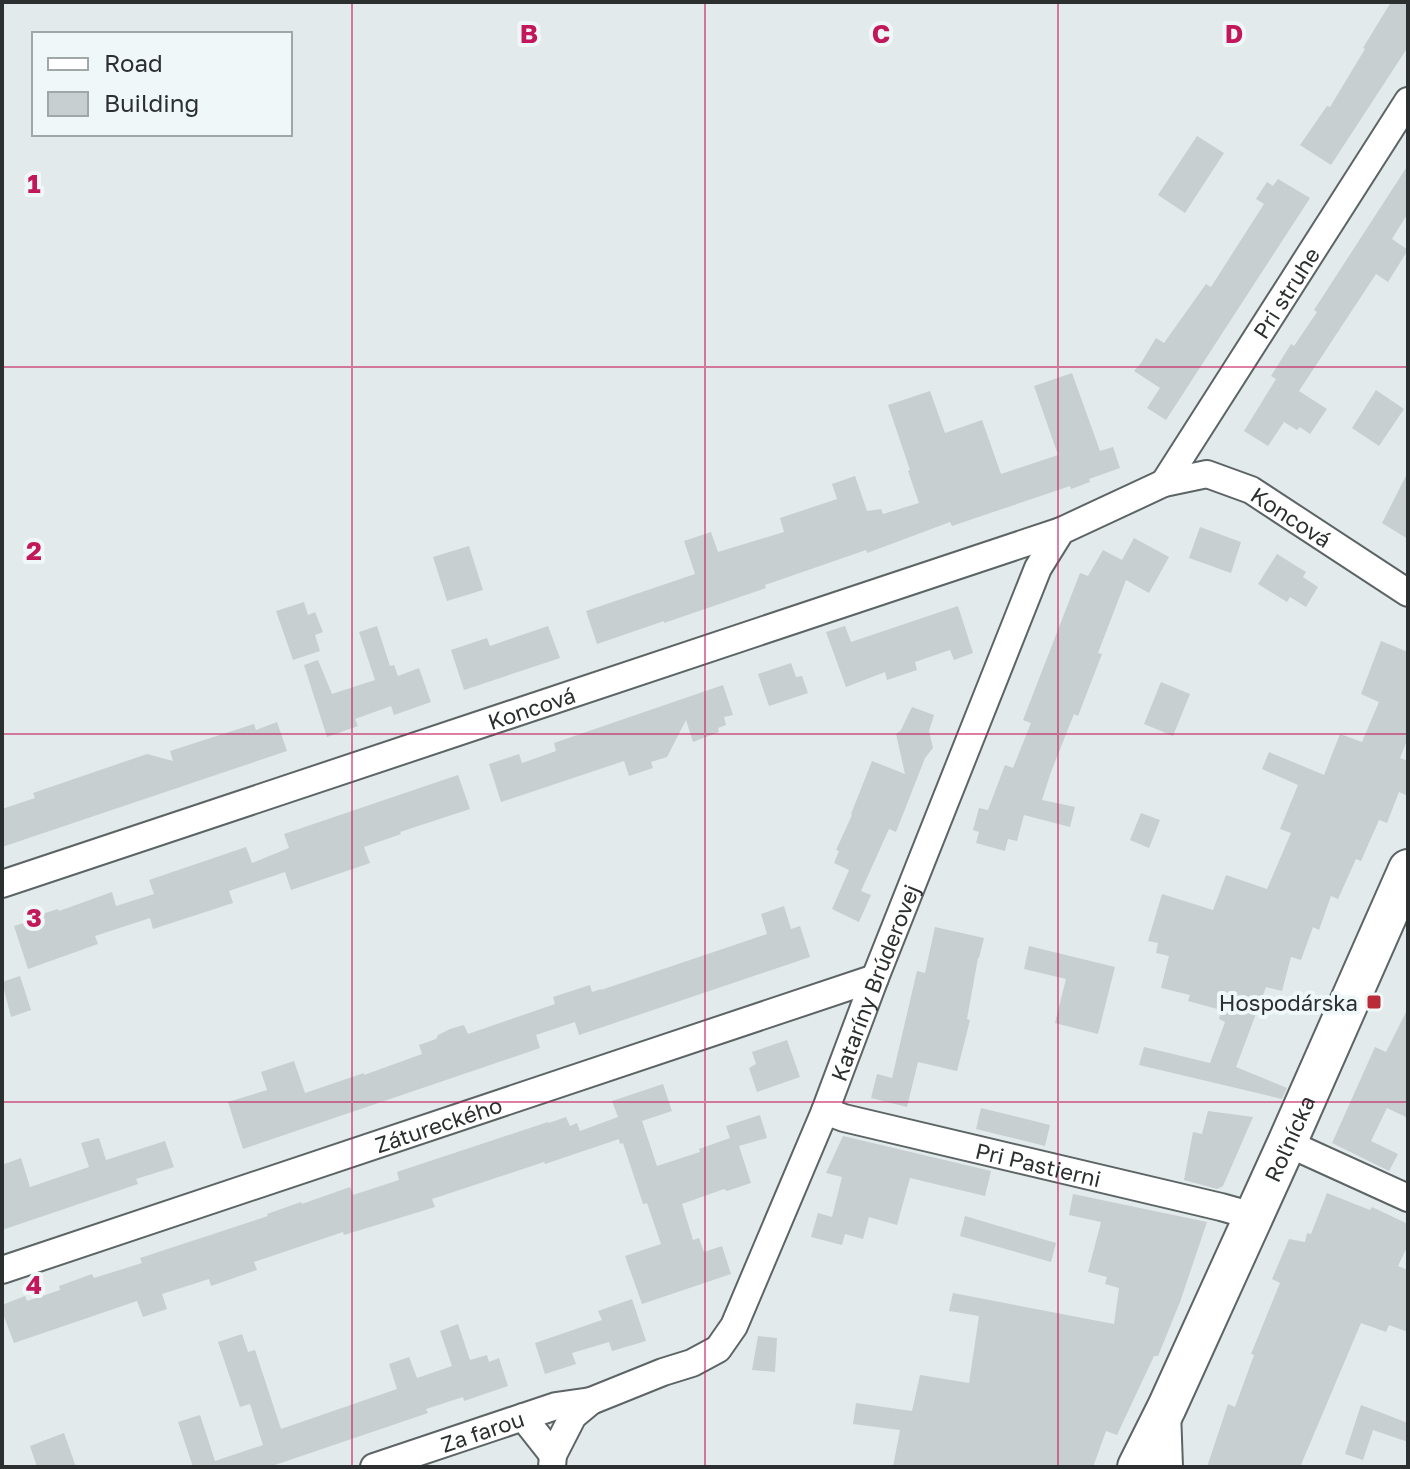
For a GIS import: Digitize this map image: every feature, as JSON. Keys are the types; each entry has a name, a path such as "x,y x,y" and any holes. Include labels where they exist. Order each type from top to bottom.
{"street":[{"name":"Pri struhe","path":"1164,483 1408,101"},
{"name":"Koncová","path":"1164,483 1207,474 1251,490 1408,593"},
{"path":"1061,531 1164,483"},
{"name":"Koncová","path":"2,884 1061,531"},
{"name":"Kataríny Brúderovej","path":"553,1461 573,1416 591,1401 692,1363 718,1349 734,1326 825,1111 1038,568 1061,531"},
{"name":"Roľnícka","path":"1137,1467 1287,1143 1408,869"},
{"name":"Zátureckého","path":"2,1270 875,978"},
{"name":"Pri Pastierni","path":"825,1111 1253,1216"},
{"path":"1287,1143 1408,1198"},
{"name":"Za farou","path":"374,1467 556,1406 591,1401"},
{"name":"Roľnícka","path":"1167,1407 1169,1467"},
{"name":"Kataríny Brúderovej","path":"523,1417 553,1461"}],"building":[{"path":"1391,2 1408,2 1408,47 1331,165 1300,145 1327,106 1330,107"},
{"path":"1197,136 1224,153 1185,213 1158,195"},
{"path":"1408,165 1408,213 1392,239 1408,250 1388,282 1376,274 1299,391 1327,409 1310,434 1284,422 1268,446 1244,431 1276,379 1271,376 1291,344 1294,346 1317,312 1314,310"},
{"path":"1278,179 1310,198 1166,420 1147,408 1160,388 1134,371 1156,338 1164,343 1206,284 1211,287 1264,204 1256,199 1267,182 1273,186"},
{"path":"1072,373 1100,451 1113,447 1120,468 1071,489 1070,486 952,526 950,522 597,644 586,611 695,574 684,541 711,532 718,552 784,532 780,518 837,499 832,484 855,476 867,511 881,509 883,514 919,503 888,405 930,391 945,433 982,420 1001,474 1058,455 1034,386"},
{"path":"1376,390 1404,409 1379,446 1352,428"},
{"path":"1408,472 1408,539 1382,523"},
{"path":"1200,527 1241,542 1231,573 1189,558"},
{"path":"1134,538 1169,557 1149,593 1126,580 1078,716 1074,714 1051,772 1042,800 1075,807 1070,827 1024,815 1017,841 1008,839 1005,851 976,843 979,832 973,830 979,808 988,810 1005,765 1013,768 1031,723 1023,720 1080,573 1088,576 1103,550 1122,560"},
{"path":"469,546 483,590 447,601 433,557"},
{"path":"1277,554 1306,572 1303,577 1318,587 1306,607 1290,597 1287,602 1258,584"},
{"path":"304,602 308,615 315,612 323,632 315,635 320,651 293,660 276,611"},
{"path":"958,606 973,653 954,660 950,650 915,662 917,670 887,680 885,672 846,687 826,632 845,626 851,642"},
{"path":"377,626 390,666 394,665 398,676 419,668 431,702 394,715 391,706 355,719 358,726 327,737 304,665 318,660 332,694 375,680 359,632"},
{"path":"548,626 560,658 464,690 451,650 487,638 490,646"},
{"path":"1381,641 1408,652 1408,738 1400,758 1408,761 1408,796 1399,792 1387,823 1379,820 1361,861 1356,859 1338,899 1331,896 1319,930 1313,927 1301,960 1291,957 1282,991 1266,987 1236,1067 1287,1088 1282,1099 1139,1065 1144,1047 1210,1063 1225,1022 1219,1019 1221,1010 1188,1001 1190,995 1161,988 1169,956 1156,953 1158,943 1148,941 1162,894 1213,910 1226,875 1267,889 1291,833 1280,829 1298,785 1262,769 1269,752 1324,775 1340,734 1362,742 1379,702 1361,694"},
{"path":"791,663 796,677 802,676 808,693 769,706 758,674"},
{"path":"1161,682 1190,694 1173,736 1144,724"},
{"path":"723,685 733,715 724,717 726,725 718,728 719,732 693,742 686,720 667,757 651,762 653,768 629,776 624,761 501,802 489,764 519,754 522,763 556,751 554,743"},
{"path":"912,707 934,715 929,731 933,748 925,758 896,832 889,829 861,891 871,895 859,922 832,909 849,870 834,863 839,851 836,850 872,761 905,774 896,734"},
{"path":"277,722 287,751 2,847 2,809 35,798 33,793 147,754 173,761 170,751 254,724 256,730"},
{"path":"458,775 470,809 364,847 370,863 291,890 285,872 229,891 233,903 153,929 150,918 95,936 98,944 28,969 14,926 30,921 29,918 112,892 116,906 154,894 149,880 246,847 252,863 289,848 284,834"},
{"path":"1141,813 1160,820 1149,848 1130,840"},
{"path":"784,906 791,929 800,926 810,957 579,1035 575,1022 536,1035 540,1048 243,1149 228,1102 267,1090 261,1072 294,1061 305,1093 364,1075 422,1054 419,1045 436,1039 450,1029 464,1025 468,1034 555,1004 553,997 590,985 592,992 601,990 767,934 761,914"},
{"path":"935,927 984,938 967,1019 970,1020 957,1071 918,1062 907,1107 871,1098 877,1074 892,1078 917,971 925,973"},
{"path":"1029,946 1115,967 1098,1034 1055,1023 1066,979 1024,969"},
{"path":"20,976 31,1010 11,1017 2,982"},
{"path":"1408,1008 1408,1118 1387,1108 1371,1141 1398,1154 1389,1171 1332,1143 1375,1047 1386,1052"},
{"path":"787,1040 800,1077 757,1092 749,1068 756,1064 752,1052"},
{"path":"663,1084 672,1111 642,1121 657,1166 730,1138 726,1126 760,1115 767,1138 739,1146 751,1183 682,1204 693,1240 699,1238 704,1252 722,1246 731,1274 642,1304 625,1256 661,1244 619,1139 432,1199 435,1207 344,1235 343,1232 254,1262 257,1270 211,1286 209,1279 162,1294 167,1309 143,1317 137,1301 14,1343 2,1311 2,1305 25,1296 27,1301 60,1290 59,1286 92,1274 94,1278 142,1263 140,1258 301,1202 350,1187 353,1195 399,1180 397,1172 548,1122 566,1117 570,1126 577,1123 580,1131 618,1117 612,1101"},
{"path":"981,1108 1050,1125 1045,1146 976,1129"},
{"path":"1208,1111 1253,1117 1223,1186 1217,1189 1184,1180 1193,1132 1202,1134"},
{"path":"843,1136 991,1171 985,1196 910,1178 897,1225 869,1217 863,1239 845,1234 842,1245 811,1237 818,1213 832,1217 842,1177 826,1173"},
{"path":"99,1138 106,1160 165,1141 174,1167 136,1179 138,1184 2,1230 2,1165 21,1158 30,1187 89,1167 81,1143"},
{"path":"1327,1193 1370,1210 1372,1207 1408,1224 1408,1245 1398,1266 1408,1270 1408,1332 1389,1325 1386,1332 1361,1323 1300,1467 1207,1467 1228,1404 1235,1407 1254,1355 1251,1354 1280,1283 1272,1279 1289,1239 1305,1242"},
{"path":"1073,1194 1207,1222 1158,1356 1154,1356 1117,1435 1106,1431 1093,1467 893,1467 900,1430 853,1424 856,1403 912,1411 920,1375 969,1383 979,1316 949,1311 953,1293 1114,1324 1119,1288 1105,1284 1107,1277 1088,1272 1101,1222 1069,1215"},
{"path":"965,1216 1056,1243 1051,1262 960,1236"},
{"path":"632,1299 646,1341 612,1351 609,1342 572,1353 576,1364 545,1374 535,1343 602,1320 598,1311"},
{"path":"458,1324 470,1360 487,1355 489,1362 499,1358 508,1386 464,1401 463,1397 426,1409 428,1413 269,1467 193,1467 178,1422 200,1415 215,1461 263,1445 250,1404 240,1407 218,1342 242,1334 248,1352 255,1350 281,1429 397,1389 389,1364 409,1357 417,1378 452,1366 440,1331"},
{"path":"758,1336 777,1338 775,1372 752,1370"},
{"path":"1361,1405 1408,1423 1408,1442 1373,1430 1363,1460 1345,1454"},
{"path":"64,1433 76,1467 37,1467 30,1446"}],"place":[{"name":"Hospodárska","path":"1374,1002"}]}
